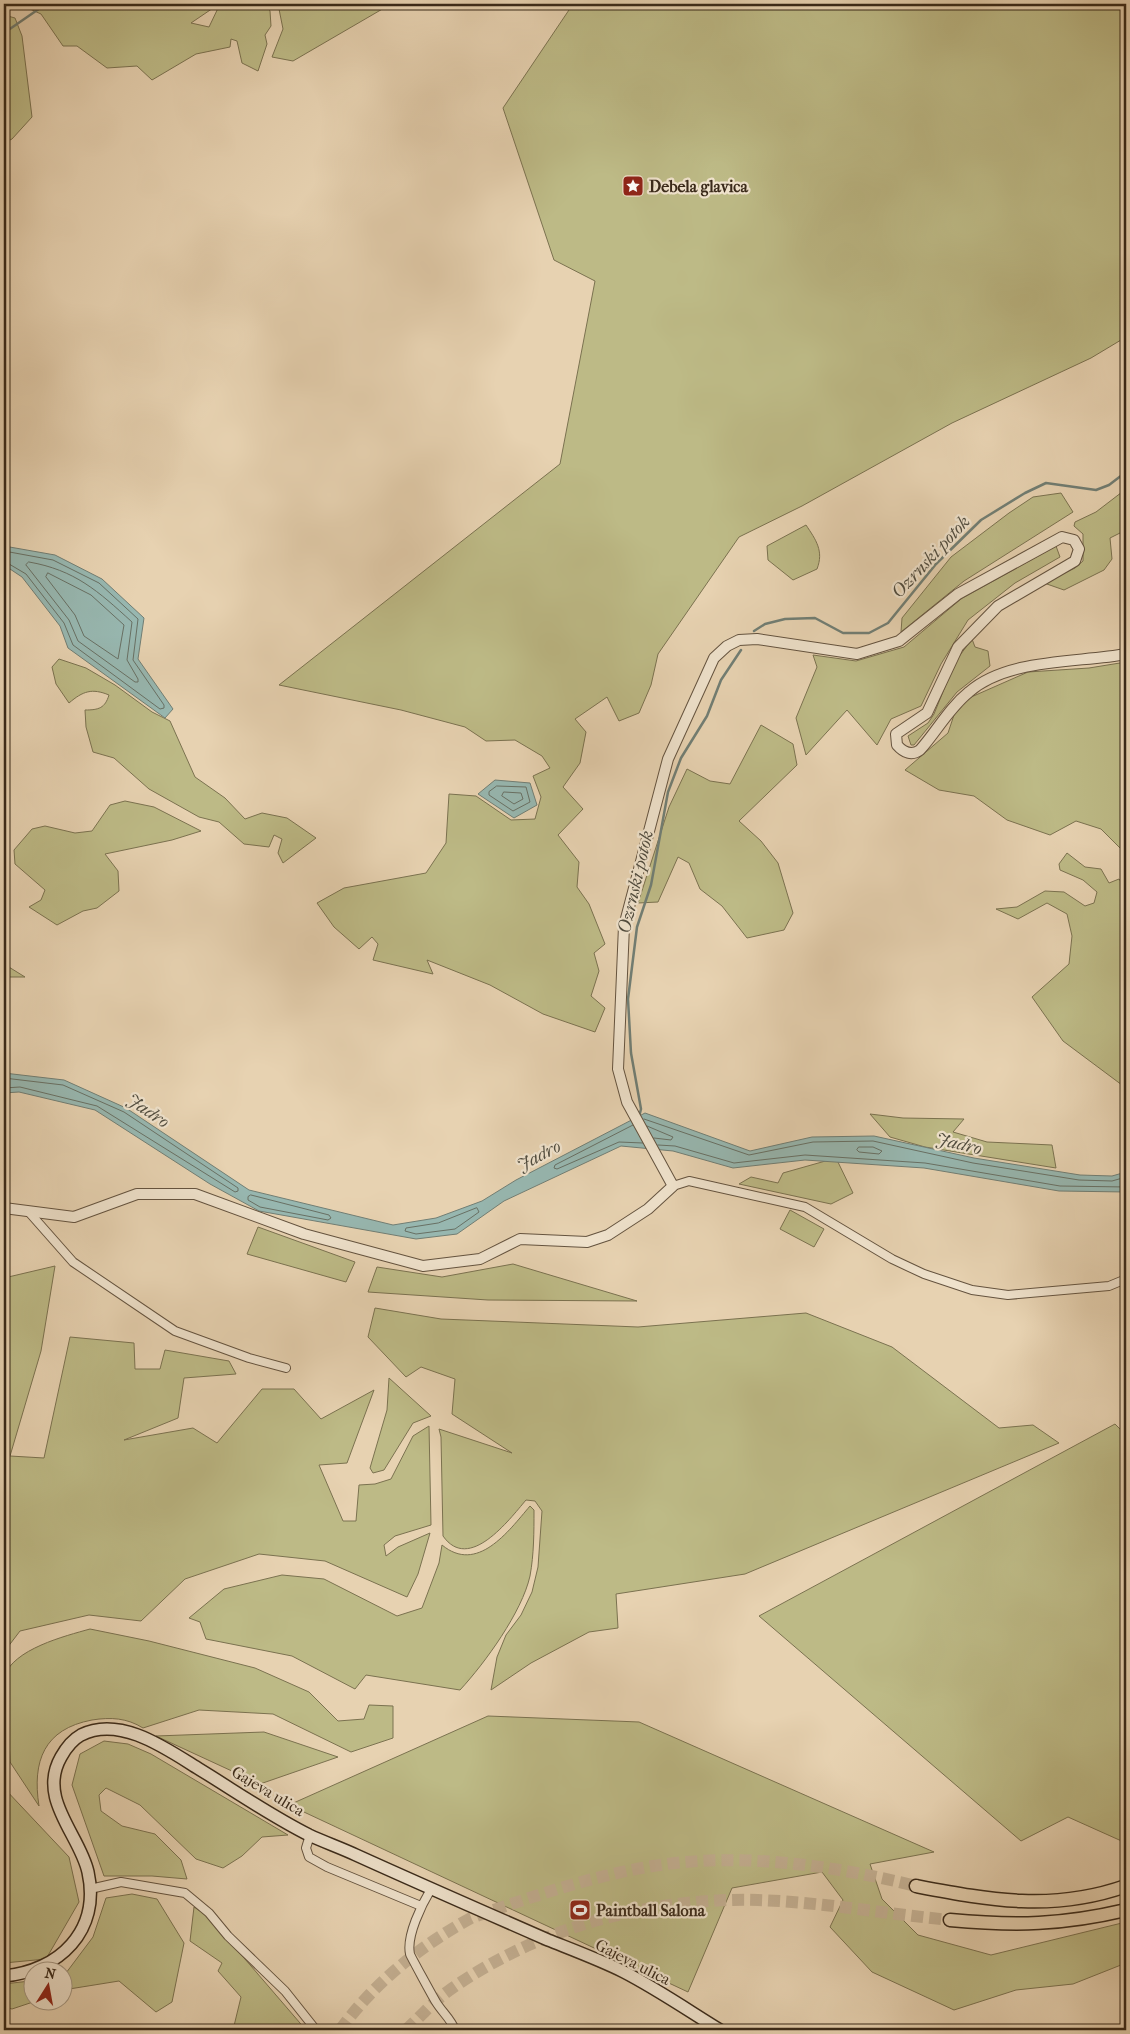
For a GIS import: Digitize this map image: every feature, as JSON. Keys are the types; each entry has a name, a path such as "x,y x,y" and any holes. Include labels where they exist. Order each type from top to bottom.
{"highway":[{"path":"916,1886 1018,1903 1064,1900 1126,1886"},
{"path":"950,1920 996,1924 1040,1924 1085,1919 1126,1910"}],"main road":[{"name":"Gajeva ulica","path":"4,1976 35,1970 56,1959 70,1948 86,1918 90,1889 88,1870 59,1809 55,1778 58,1762 66,1747 80,1736 94,1730 122,1730 179,1757 310,1836 624,1972 707,2026 720,2030"}],"street":[{"path":"673,1186 627,1102 618,1069 624,926 668,759 714,658 727,646 739,640 757,640 856,654 899,641 958,594 1062,538 1074,540 1079,549 1075,562 998,606 958,647 931,706 920,719 896,734 897,746 907,753 916,753 952,708 969,691 986,681 1029,667 1126,654"},
{"path":"4,1208 74,1217 137,1194 195,1194 304,1234 423,1266 480,1259 520,1238 587,1242 608,1235 648,1209 673,1186 689,1181 805,1208 892,1258 924,1274 972,1290 1016,1295 1109,1286 1126,1280"},
{"path":"28,1211 73,1262 175,1331 249,1358 286,1368"},
{"path":"310,1836 306,1848 309,1857 327,1867 421,1906"},
{"path":"90,1889 121,1882 185,1893 209,1913 228,1936 285,1991 316,2030"},
{"path":"431,1889 421,1906 413,1928 410,1954 436,2002 452,2021 455,2030"}],"shaded area":[{"path":"19,4 219,4 191,23 209,27 220,4 266,4 270,11 271,26 265,35 267,44 258,71 242,63 237,41 231,39 230,47 196,54 152,80 137,66 107,68 77,46 63,46 41,14"},
{"path":"278,4 391,4 293,61 272,57 283,29"},
{"path":"573,4 1126,4 1126,337 1091,358 952,423 802,506 739,537 658,654 651,685 639,713 619,721 607,697 575,719 586,732 580,763 563,787 583,809 558,835 579,862 577,887 589,904 605,944 594,953 599,971 591,996 605,1008 595,1032 543,1014 490,985 427,960 433,974 373,960 378,944 372,937 359,949 334,927 317,903 344,888 426,873 446,843 449,794 476,796 511,820 535,819 541,797 533,776 550,768 542,756 515,740 486,741 465,727 401,710 279,685 560,464 595,281 554,260 503,108"},
{"path":"4,15 15,18 22,36 32,117 12,139 4,143"},
{"path":"1126,489 1126,530 1110,538 1112,559 1104,570 1064,590 1044,583 1075,568 1083,561 1083,534 1074,526 1075,522 1096,512"},
{"path":"1061,493 1073,512 964,581 901,632 902,618 951,557 1033,497"},
{"path":"806,525 818,546 819,563 817,569 793,580 768,560 767,546"},
{"path":"1056,546 1060,557 1015,583 968,620 941,664 921,706 891,719 877,745 847,710 806,755 796,718 817,667 813,655 856,661 904,647 961,599"},
{"path":"972,639 975,647 988,651 990,666 957,692 914,745 911,745 908,736 928,723 934,714 955,662"},
{"path":"59,659 86,668 115,685 152,712 170,721 195,777 225,798 245,819 262,813 287,818 316,838 283,863 278,853 282,839 274,835 269,847 244,844 219,822 199,817 149,789 114,758 93,752 86,727 85,710 101,707 106,703 109,695 93,691 83,693 69,703 56,684 52,667"},
{"path":"1126,662 1126,854 1101,829 1076,821 1050,835 1007,820 974,796 939,790 905,770 948,733 954,715 969,698 1028,672 1089,668"},
{"path":"761,725 793,744 797,765 739,821 761,841 778,863 793,913 784,930 747,938 722,906 700,889 689,863 678,857 658,902 638,903 669,807 687,769 710,781 730,784"},
{"path":"125,801 154,807 201,831 172,840 105,854 118,871 119,891 97,908 83,911 57,925 29,907 41,900 45,890 15,864 14,850 32,829 45,826 75,833 92,831 110,805"},
{"path":"1067,853 1085,867 1101,869 1109,883 1119,879 1124,886 1126,898 1123,910 1126,921 1126,1088 1063,1041 1032,997 1069,964 1072,936 1067,914 1047,903 1018,919 996,909 1017,907 1045,891 1064,892 1085,906 1094,903 1097,892 1083,880 1060,870 1059,864"},
{"path":"4,964 25,977 4,977"},
{"path":"870,1114 903,1118 964,1119 953,1132 987,1142 1052,1145 1056,1168 925,1147 890,1137"},
{"path":"836,1158 853,1193 831,1204 739,1184 751,1177 778,1183 783,1173"},
{"path":"790,1210 824,1229 814,1247 780,1229"},
{"path":"258,1227 355,1262 346,1282 247,1254"},
{"path":"513,1264 637,1301 488,1300 368,1292 377,1267 442,1277"},
{"path":"55,1266 41,1351 10,1456 44,1458 70,1337 134,1343 135,1369 160,1369 165,1350 229,1361 236,1374 184,1378 178,1418 124,1440 193,1428 217,1443 262,1389 294,1389 321,1419 374,1390 347,1463 319,1465 343,1521 356,1521 359,1485 375,1484 391,1479 413,1436 429,1426 431,1525 395,1536 384,1545 386,1556 398,1547 430,1533 418,1574 407,1597 325,1561 259,1554 185,1579 141,1621 89,1615 20,1631 4,1652 4,1278"},
{"path":"375,1308 441,1319 638,1327 806,1313 892,1347 999,1428 1033,1425 1059,1443 745,1574 616,1594 618,1628 589,1632 531,1663 491,1690 497,1657 506,1635 521,1615 532,1592 538,1567 542,1511 535,1501 526,1500 510,1519 488,1539 476,1546 465,1549 453,1546 443,1536 441,1437 439,1429 512,1453 452,1414 455,1379 421,1367 406,1377 368,1337"},
{"path":"389,1378 431,1416 413,1423 384,1470 373,1473 370,1468 387,1410"},
{"path":"1115,1424 1126,1435 1126,1843 1068,1817 1021,1841 759,1616"},
{"path":"530,1506 534,1510 534,1543 530,1576 526,1590 511,1621 491,1652 460,1690 366,1675 355,1689 292,1656 206,1639 200,1622 189,1618 224,1589 282,1575 324,1579 397,1616 422,1608 439,1563 442,1545 455,1553 467,1555 479,1552 491,1546 502,1537"},
{"path":"90,1629 149,1641 255,1668 309,1692 338,1721 364,1719 369,1705 393,1706 393,1738 351,1752 273,1714 199,1710 143,1728 119,1719 92,1720 76,1724 62,1731 52,1739 45,1750 40,1761 38,1775 39,1806 10,1762 9,1739 4,1735 2,1697 4,1677 9,1667 29,1651 54,1640"},
{"path":"488,1716 639,1722 934,1852 870,1864 882,1899 918,1935 991,1955 1126,1922 1126,1963 1073,1984 1016,1990 954,2010 872,1972 830,1927 843,1900 822,1872 732,1888 688,1992 289,1805"},
{"path":"264,1732 338,1757 260,1784 156,1736"},
{"path":"104,1741 128,1744 151,1754 288,1835 262,1837 242,1856 223,1868 196,1859 140,1805 106,1788 99,1795 101,1811 122,1826 155,1834 181,1860 187,1879 152,1876 104,1876 72,1785 80,1754"},
{"path":"4,1788 69,1857 79,1902 46,1959 4,1963"},
{"path":"132,1894 157,1899 184,1943 172,2002 156,2012 119,1981 72,1989 72,1965 93,1937 106,1898"},
{"path":"194,1907 208,1916 306,2030 233,2030 241,1997 218,1971 222,1963 190,1941"},
{"path":"22,1982 22,2006 12,2009 4,2007 4,1984"}],"water":[{"path":"4,546 55,555 102,579 144,618 138,659 173,709 165,718 68,648 60,626 22,577 4,565"},
{"path":"495,780 530,783 537,805 514,818 478,794"},
{"name":"Jadro","path":"4,1073 64,1080 126,1108 249,1190 393,1225 436,1218 482,1201 516,1180 645,1113 750,1151 812,1137 874,1136 974,1158 1080,1175 1112,1176 1126,1172 1126,1192 1059,1191 924,1168 805,1160 733,1168 673,1151 621,1146 504,1201 457,1234 416,1239 259,1211 210,1184 95,1110 19,1092 4,1093"}],"waterway":[{"path":"4,33 46,4"},
{"name":"Ozrnski potok","path":"754,631 765,624 785,619 815,618 843,633 869,633 888,623 936,564 981,520 1025,493 1046,483 1096,490 1109,485 1126,472"},
{"name":"Ozrnski potok","path":"639,1117 641,1109 631,1053 628,999 637,927 651,885 668,792 681,758 707,716 721,680 741,650"}],"tunnel":[{"path":"340,2030 383,1981 416,1953 452,1929 471,1918 607,1875 686,1862 752,1861 785,1863 851,1872 916,1886"},
{"path":"406,2030 447,1992 481,1970 518,1950 556,1934 595,1921 636,1911 718,1900 758,1900 950,1920"}],"place":[{"name":"Debela glavica","path":"633,186"},
{"name":"Paintball Salona","path":"580,1910"}]}
